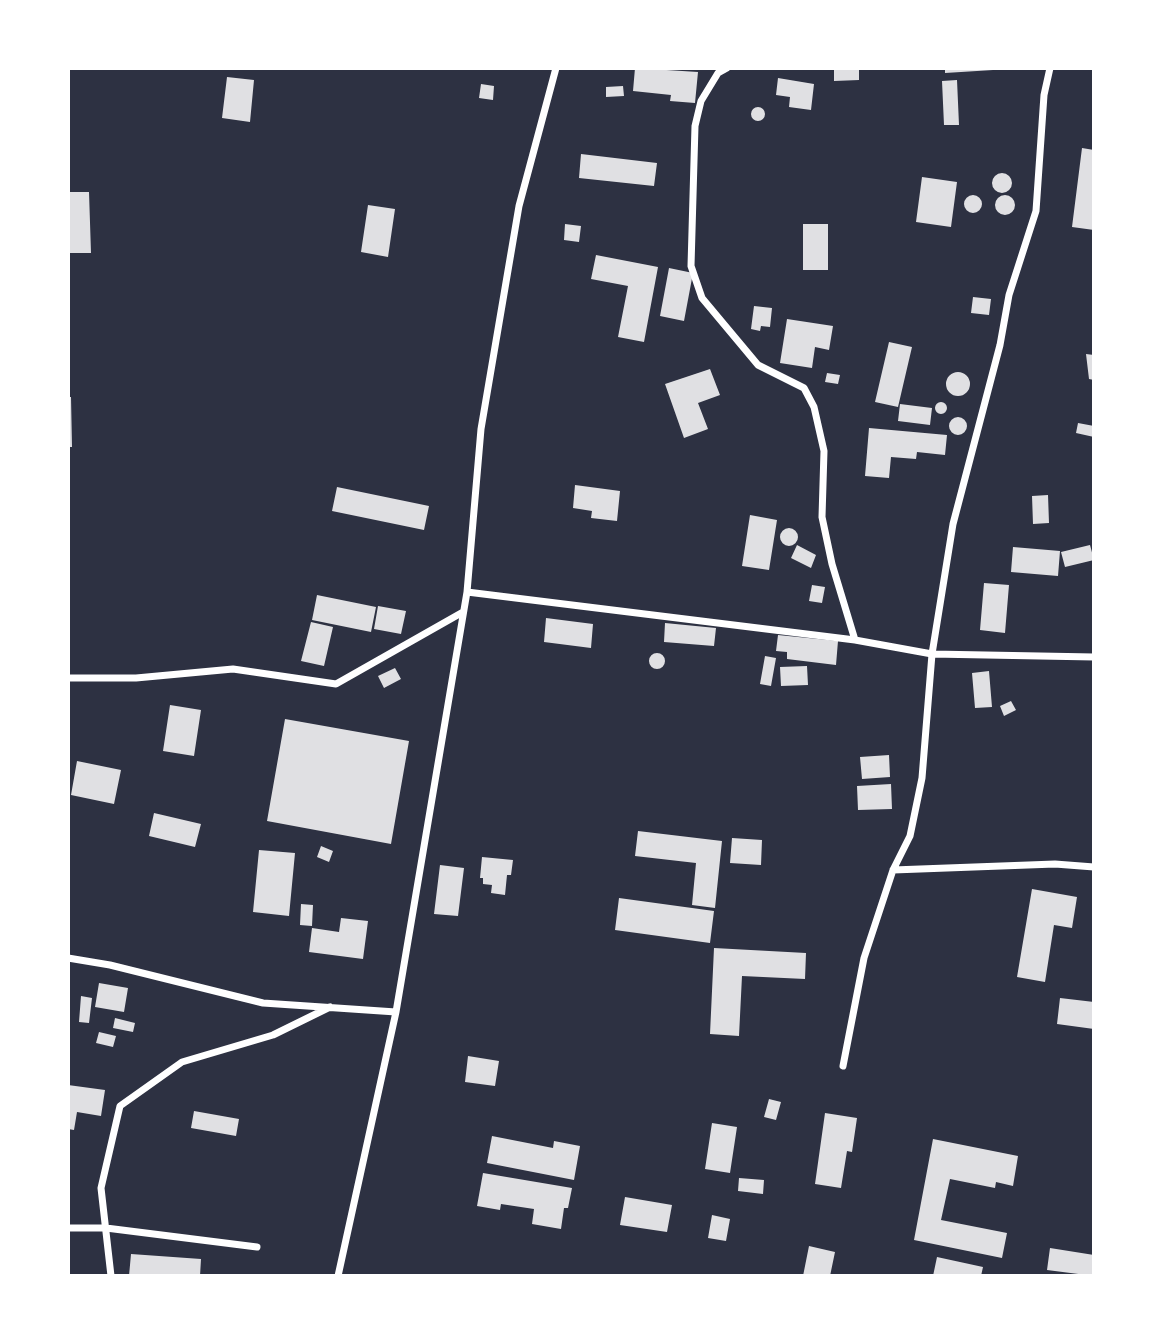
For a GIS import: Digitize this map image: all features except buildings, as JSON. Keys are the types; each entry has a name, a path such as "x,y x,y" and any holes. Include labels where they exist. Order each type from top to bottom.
{"street":[{"path":"338,1276 396,1012 467,592 481,429 519,206 556,68"},
{"path":"727,68 718,73 701,102 695,126 691,266 702,298 758,365 804,388 814,407 824,451 822,517 832,564 855,640"},
{"path":"843,1066 864,958 893,870 910,836 922,778 932,654 953,524 1000,345 1009,295 1036,211 1044,94 1050,68"},
{"path":"467,592 855,640 932,654 1094,657"},
{"path":"68,678 136,678 233,669 336,684 463,612"},
{"path":"893,870 1055,864 1094,867"},
{"path":"68,958 110,965 263,1003 396,1012"},
{"path":"111,1276 101,1188 120,1106 182,1062 273,1035 330,1007"},
{"path":"68,1228 106,1228 257,1247"}]}
